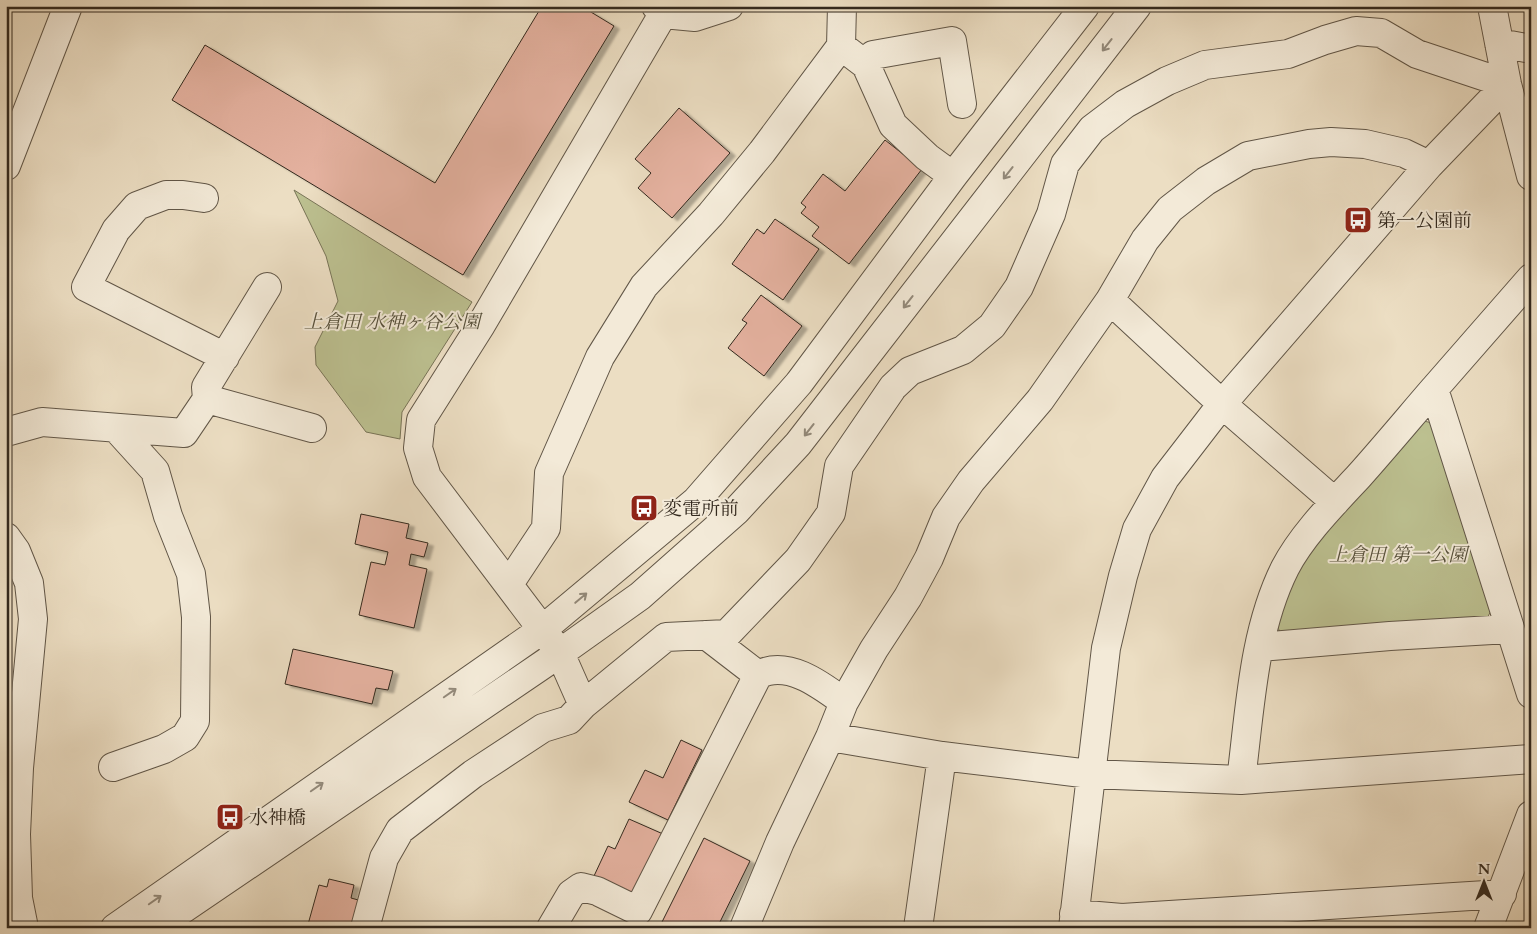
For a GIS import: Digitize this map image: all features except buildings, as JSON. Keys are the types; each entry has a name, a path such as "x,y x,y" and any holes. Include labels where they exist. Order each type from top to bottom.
{"street":[{"path":"6,166 68,6"},
{"path":"583,705 560,653 543,628 427,477 418,448 421,420 486,316 660,10 695,17 729,6"},
{"path":"509,584 546,528 548,473 600,357 644,286 711,214 762,152 841,46 842,6"},
{"path":"115,928 543,628 696,501 799,383 953,176 1084,6"},
{"path":"155,928 560,653 647,589 736,511 798,444 1137,6"},
{"path":"1492,6 1507,84 1531,176"},
{"path":"365,928 384,858 400,830 473,774 542,728 569,720 583,705 666,637 727,634 798,560 831,513 839,466 893,387 910,371 963,350 992,326 1019,287 1051,214 1065,164 1092,129 1126,104 1167,81 1204,65 1288,54 1325,40 1356,32 1380,33 1417,54 1507,84"},
{"path":"866,65 873,55 952,42 962,104"},
{"path":"1500,43 1531,49"},
{"path":"841,46 866,65 893,125 927,157 953,176"},
{"path":"1502,894 1073,921 1106,648 1123,576 1137,529 1165,478 1222,404 1429,165 1507,84"},
{"path":"744,928 780,842 830,737 844,702 874,649 908,597 946,517 971,481 1040,400 1110,300 1145,240 1170,209 1206,181 1248,156 1309,144 1331,142 1365,144 1404,153 1429,165"},
{"path":"204,198 183,194 166,194 137,206 116,230 86,286 225,357"},
{"path":"1241,780 1259,647 1270,608 1285,568 1314,526 1531,278"},
{"path":"6,432 42,422 184,433 207,399 206,387 267,287"},
{"path":"1110,300 1222,404 1335,502"},
{"path":"1434,390 1531,694"},
{"path":"207,399 312,428"},
{"path":"113,767 164,749 185,737 195,721 196,617 191,574 168,516 155,471 116,428"},
{"path":"6,537 16,551 29,584 33,620 12,768 18,898 24,928"},
{"path":"1259,647 1509,628"},
{"path":"706,635 758,675"},
{"path":"551,928 570,894 581,887 597,891 638,911 758,675 767,670 782,670 802,675 844,702"},
{"path":"830,737 942,756 1090,774 1241,780 1531,759"},
{"path":"918,928 942,756"},
{"path":"1488,928 1531,815"}],"green space":[{"name":"上倉田 水神ヶ谷公園","path":"294,190 472,302 402,412 400,439 366,432 316,365 315,347 338,301 326,256"},
{"name":"上倉田 第一公園","path":"1420,420 1432,423 1492,609 1486,620 1282,634 1275,624 1295,570"}],"place":[{"name":"第一公園前","path":"1358,220"},
{"name":"変電所前","path":"644,508"},
{"name":"水神橋","path":"230,817"}]}
